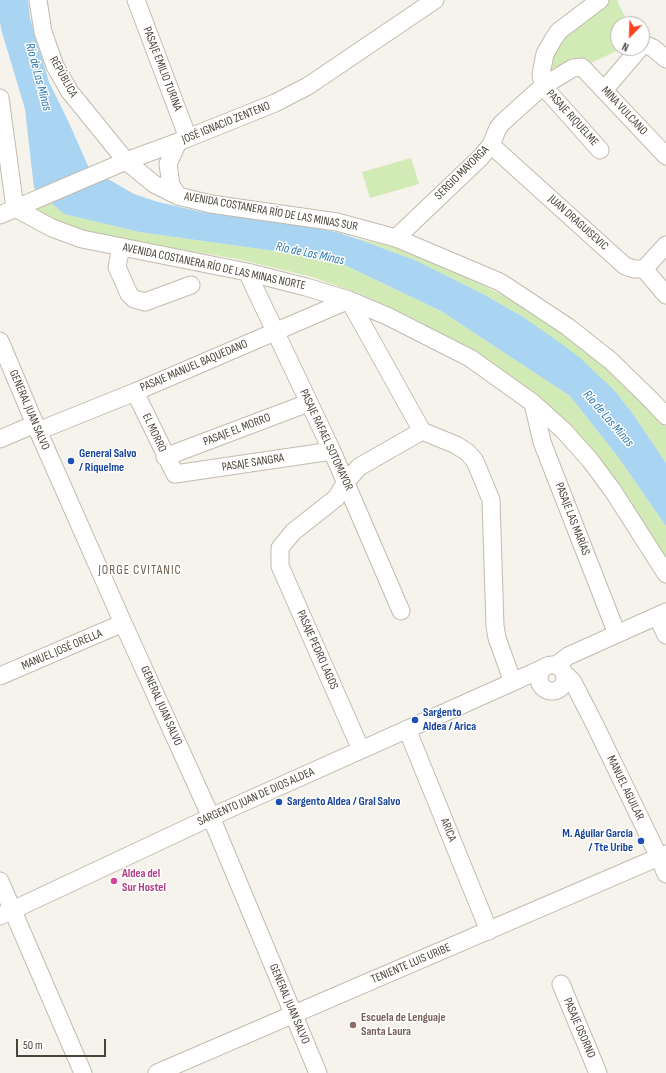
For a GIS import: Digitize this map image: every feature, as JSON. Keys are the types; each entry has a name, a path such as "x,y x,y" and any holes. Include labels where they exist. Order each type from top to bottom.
{"street":[{"name":"REPÚBLICA","path":"38,0 43,32 55,66 70,92 119,164"},
{"name":"PASAJE EMILIO TURINA","path":"136,0 183,140"},
{"name":"JOSÉ IGNACIO ZENTENO","path":"15,208 119,164 275,103 308,86 435,0"},
{"path":"543,86 541,74 545,54 554,38 559,31 600,0"},
{"path":"650,47 666,60"},
{"path":"604,90 633,56"},
{"name":"SERGIO MAYORGA","path":"396,238 480,158 491,145 498,128 502,123 543,86 573,68 582,67"},
{"name":"MINA VULCANO","path":"582,67 666,156"},
{"name":"PASAJE RIQUELME","path":"543,86 600,150"},
{"path":"0,98 15,208"},
{"name":"AVENIDA COSTANERA RÍO DE LAS MINAS SUR","path":"178,196 170,185 168,164 183,140"},
{"name":"JUAN DRAGUISEVIC","path":"491,145 625,266 634,269 644,269"},
{"name":"AVENIDA COSTANERA RÍO DE LAS MINAS SUR","path":"119,164 178,196 211,204 337,222 396,238 500,282 568,327 611,361 666,416"},
{"name":"AVENIDA COSTANERA RÍO DE LAS MINAS NORTE","path":"15,208 52,228 82,240 247,272 349,300 387,316 470,358 533,403 563,430 590,460 613,491 666,574"},
{"path":"666,245 644,269 666,295"},
{"path":"121,247 117,267 128,294 134,299 145,302 191,285"},
{"name":"PASAJE RAFAEL SOTOMAYOR","path":"247,272 332,451 401,611"},
{"path":"349,300 422,431 456,445 467,452 475,461 491,500 495,626 497,638 514,682 548,690 561,688 566,680 555,669 539,676 541,685 548,690"},
{"name":"PASAJE MANUEL BAQUEDANO","path":"0,439 37,428 135,392 349,300"},
{"name":"GENERAL JUAN SALVO","path":"0,341 123,624 211,817 318,1073"},
{"name":"EL MORRO","path":"135,392 175,474"},
{"name":"PASAJE EL MORRO","path":"165,456 308,403"},
{"name":"PASAJE LAS MARÍAS","path":"533,403 542,442 617,634"},
{"path":"346,482 359,467 422,431"},
{"name":"PASAJE SANGRA","path":"175,474 332,451"},
{"name":"PASAJE PEDRO LAGOS","path":"346,482 336,498 293,532 280,548 280,566 361,750"},
{"path":"661,614 666,635"},
{"name":"SARGENTO JUAN DE DIOS ALDEA","path":"6,914 211,817 407,729 514,682 555,669 568,656 661,614"},
{"name":"MANUEL JOSÉ ORELLA","path":"0,676 123,624"},
{"name":"MANUEL AGUILAR","path":"555,669 573,682 662,856 666,874"},
{"name":"MANUEL AGUILAR","path":"548,690 573,704 594,723"},
{"name":"ARICA","path":"407,729 488,931"},
{"name":"TENIENTE LUIS URIBE","path":"157,1073 662,856"},
{"path":"0,881 6,914 83,1073"},
{"name":"PASAJE OSORNO","path":"561,984 598,1073"}],"green space":[{"path":"604,0 617,0 625,16 610,16 610,54 582,67 569,61 541,74 545,54"},
{"path":"411,158 419,184 370,198 362,172"},
{"path":"51,203 64,214 139,232 332,259 441,311 570,396 618,457 666,526 666,560 537,396 515,379 470,350 409,316 358,293 312,277 238,259 101,236 69,229 31,209"},
{"path":"355,238 402,249 457,272 504,296 577,343 651,410 666,427 666,463 616,392 523,317 483,294 417,261"}],"water":[{"name":"Río de Las Minas","path":"0,0 28,0 30,18 49,82 89,168 134,194 158,202 202,212 269,219 336,232 417,261 483,294 523,317 579,357 616,392 666,463 666,526 618,457 570,396 441,311 332,259 139,232 64,214 34,188 25,109 1,29"}],"place":[{"name":"General Salvo / Riquelme","path":"71,461"},
{"name":"Sargento Aldea / Arica","path":"415,720"},
{"name":"Sargento Aldea / Gral Salvo","path":"279,802"},
{"name":"M. Aguilar García / Tte Uribe","path":"641,841"},
{"name":"Aldea del Sur Hostel","path":"114,881"},
{"name":"Escuela de Lenguaje Santa Laura","path":"353,1025"}],"district":[{"name":"JORGE CVITANIC","path":"140,571"}]}
